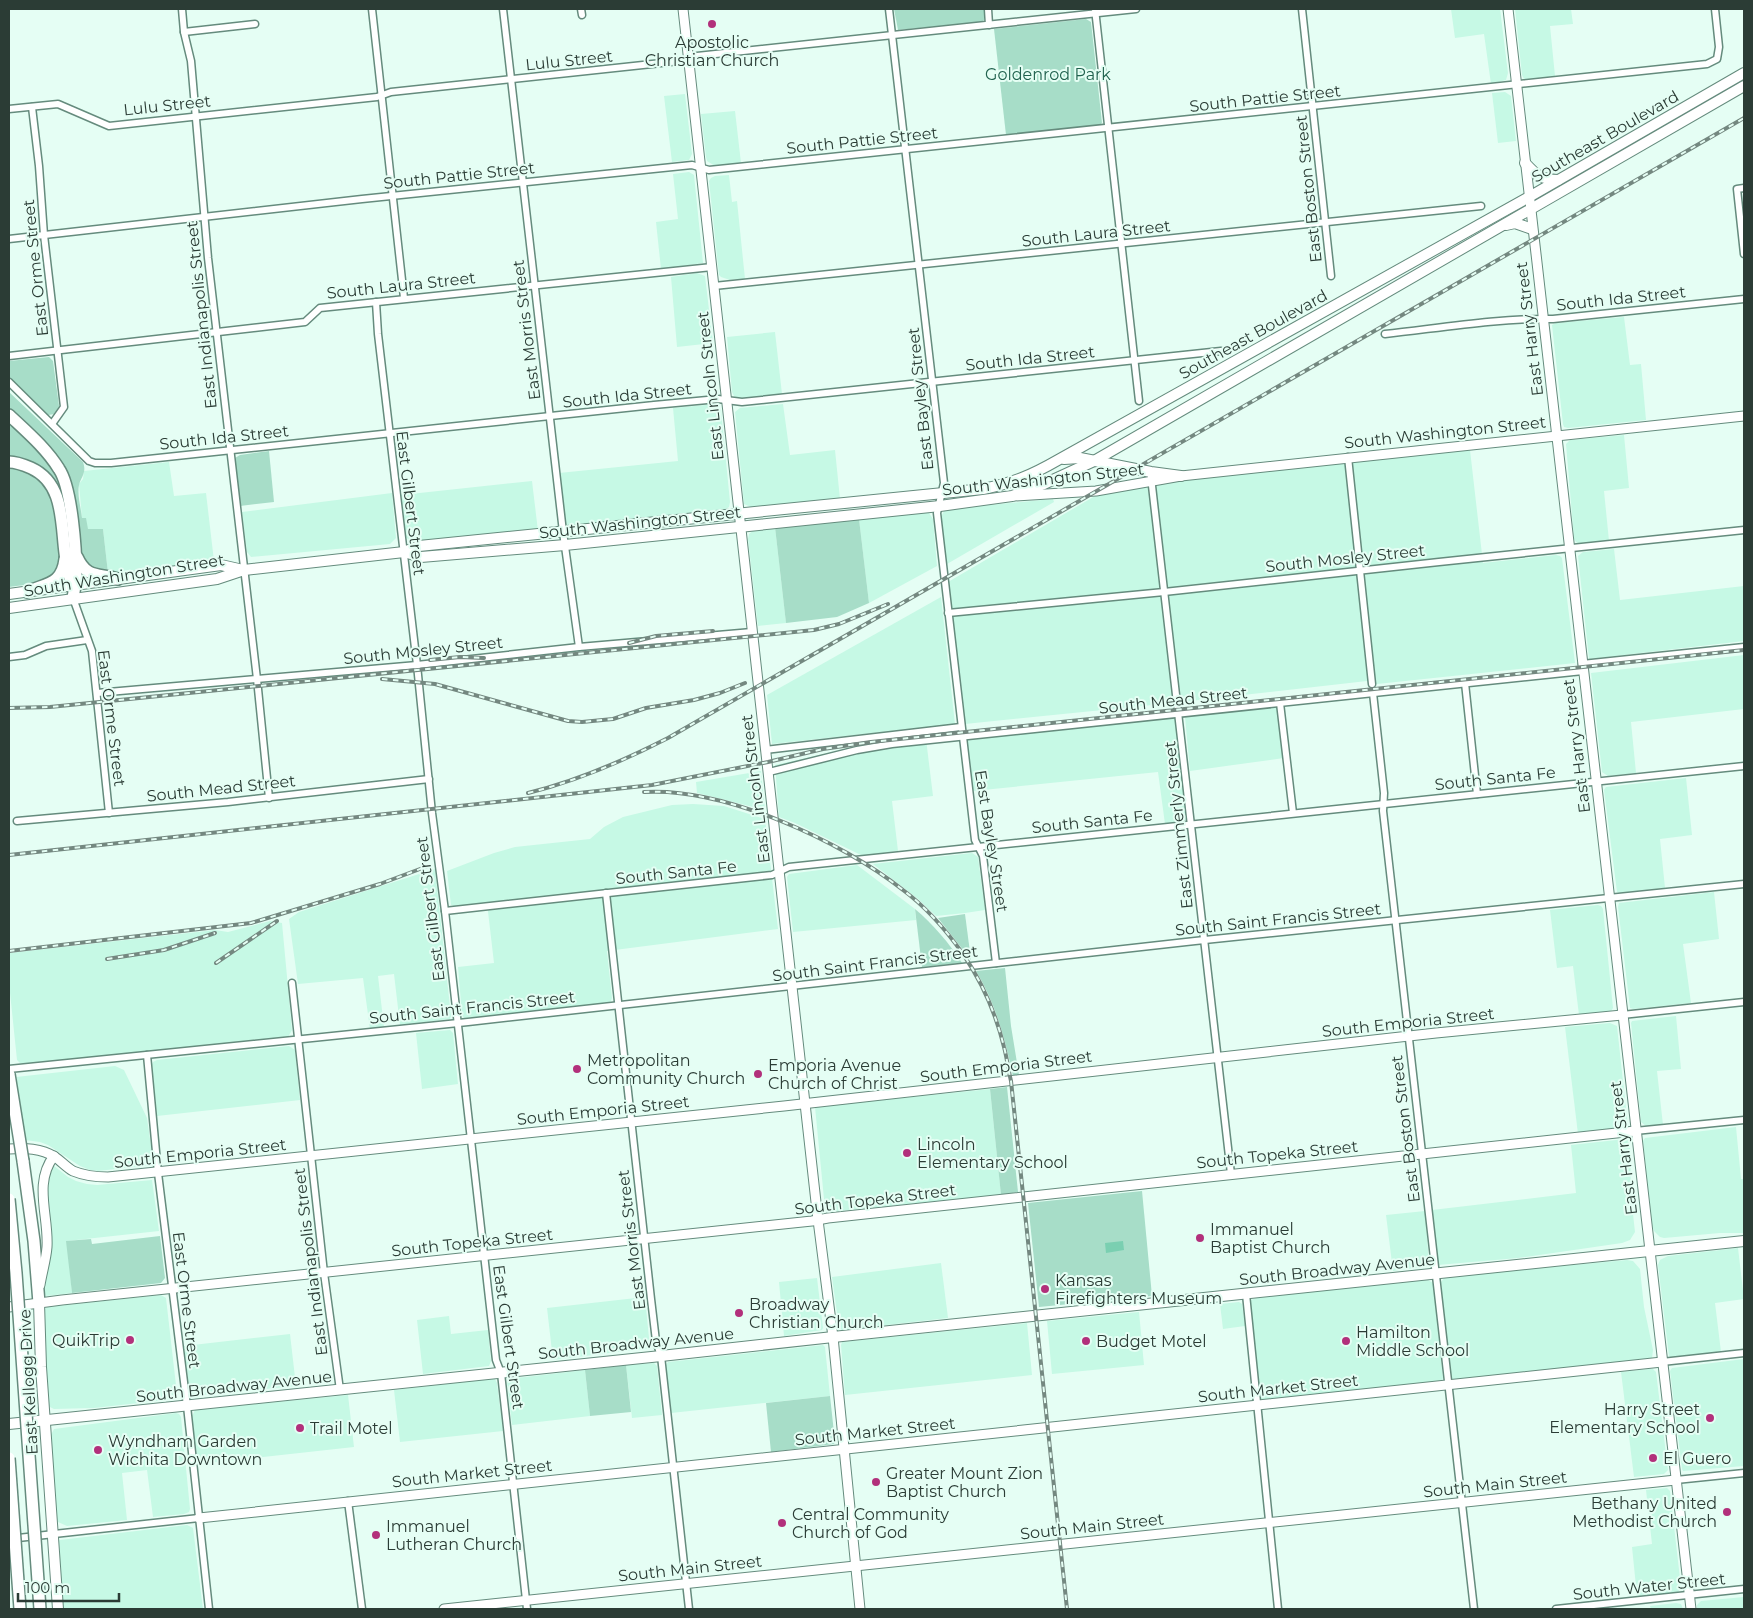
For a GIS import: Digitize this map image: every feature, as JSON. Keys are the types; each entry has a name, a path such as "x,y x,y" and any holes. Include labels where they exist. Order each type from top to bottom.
{"highway":[{"path":"9,415 45,450 60,470 69,496 70,554 58,578 52,583 27,592"},
{"path":"9,462 26,465 39,472 54,489 76,577 73,590"},
{"path":"70,554 83,568 92,574 118,579"},
{"path":"9,1074 34,1241 39,1303"},
{"path":"9,1199 40,1609"},
{"path":"9,1458 20,1609"}],"main road":[{"name":"Southeast Boulevard","path":"740,514 983,489 1010,483 1033,474 1529,197 1744,73"},
{"name":"Southeast Boulevard","path":"1012,496 1044,484 1094,460 1744,86"},
{"path":"1525,163 1537,176 1559,180"},
{"path":"1500,226 1515,223 1532,229"},
{"path":"1058,460 1071,458 1094,460 1151,477 1182,476"},
{"name":"South Washington Street","path":"404,552 421,557 565,545 940,506 1012,496"},
{"name":"South Washington Street","path":"9,594 217,578 244,570 404,552 419,546 740,514"},
{"name":"South Washington Street","path":"9,608 118,579 221,565 244,570"},
{"name":"South Broadway Avenue","path":"9,1424 1744,1241"},
{"name":"East Kellogg Drive","path":"39,1303 44,1420 58,1609"}],"street":[{"name":"East Indianapolis Street","path":"182,9 184,32 191,61 217,333 269,798"},
{"path":"372,9 404,298"},
{"name":"East Morris Street","path":"503,9 563,532 579,647"},
{"name":"East Lincoln Street","path":"683,9 832,1337 860,1609"},
{"name":"East Bayley Street","path":"889,9 944,483 937,513 948,613 974,840 983,856 996,963"},
{"path":"988,9 989,25"},
{"name":"Lulu Street","path":"9,109 58,104 109,126 382,95 391,92 680,61 697,56 989,25 1095,11 1136,9"},
{"name":"East Boston Street","path":"1302,9 1331,276"},
{"name":"East Harry Street","path":"1508,9 1691,1609"},
{"name":"South Pattie Street","path":"9,239 692,165 709,170 1707,64 1717,59 1719,47 1714,9"},
{"path":"1095,11 1139,401"},
{"path":"184,32 255,24"},
{"name":"East Orme Street","path":"32,107 44,235 64,407 52,424"},
{"path":"1744,188 1737,189 1744,254"},
{"name":"South Laura Street","path":"714,286 1481,206"},
{"name":"South Laura Street","path":"9,356 305,322 320,308 712,267"},
{"name":"South Ida Street","path":"1385,334 1744,299"},
{"name":"East Gilbert Street","path":"376,302 389,433 418,665 429,780 470,1139 496,1360 502,1373 526,1605"},
{"name":"South Ida Street","path":"52,424 89,461 111,463 718,399 742,402 1221,351"},
{"path":"9,382 52,424"},
{"name":"South Washington Street","path":"1182,476 1744,416"},
{"path":"1348,457 1372,684"},
{"name":"South Washington Street","path":"1012,496 1096,491 1151,477"},
{"name":"East Zimmerly Street","path":"1151,477 1180,713 1231,1174"},
{"name":"South Mosley Street","path":"948,613 1164,592 1744,530"},
{"name":"East Orme Street","path":"73,590 87,640 92,650 109,813"},
{"name":"South Mosley Street","path":"97,693 418,665 579,647 752,632"},
{"path":"9,656 25,655 46,646 87,640"},
{"name":"South Mead Street","path":"769,772 876,746 1465,683 1744,647"},
{"path":"1465,683 1478,794"},
{"name":"East Boston Street","path":"1373,693 1395,920 1474,1609"},
{"path":"1280,703 1293,813"},
{"path":"765,750 961,727"},
{"name":"South Santa Fe","path":"445,910 772,875 789,867 1744,766"},
{"name":"South Mead Street","path":"17,821 269,798 429,780"},
{"name":"South Saint Francis Street","path":"9,1069 618,1006 1204,940 1744,884"},
{"name":"East Morris Street","path":"606,893 644,1239 656,1341 661,1356 689,1609"},
{"name":"East Indianapolis Street","path":"292,982 324,1273 340,1390"},
{"name":"South Emporia Street","path":"9,1150 34,1149 45,1151 71,1170 90,1176 108,1178 1744,1002"},
{"name":"East Orme Street","path":"146,1055 209,1609"},
{"name":"South Topeka Street","path":"9,1307 1744,1120"},
{"name":"East Kellogg Drive","path":"39,1303 47,1247 43,1204 44,1177 47,1165 54,1156"},
{"path":"1246,1294 1278,1609"},
{"name":"South Market Street","path":"9,1539 348,1501 1744,1353"},
{"name":"South Main Street","path":"444,1609 526,1605 686,1584 1744,1473"},
{"path":"348,1501 362,1609"},
{"name":"South Water Street","path":"1556,1609 1744,1589"}],"shaded area":[{"path":"1451,9 1500,9 1508,73 1506,80 1491,84 1484,34 1455,38"},
{"path":"1515,9 1571,9 1573,24 1550,26 1555,76 1524,79"},
{"path":"1505,92 1511,96 1516,141 1498,143 1492,93"},
{"path":"685,94 692,154 689,160 672,162 664,96"},
{"path":"735,111 741,163 715,166 707,161 701,114"},
{"path":"689,172 694,175 703,263 661,269 656,222 678,219 673,174"},
{"path":"729,175 732,202 737,201 745,279 730,280 719,275 709,181 715,176"},
{"path":"697,273 705,276 713,343 677,347 671,277"},
{"path":"1624,317 1630,365 1641,364 1646,420 1564,427 1552,325 1556,323"},
{"path":"775,332 782,394 742,399 735,398 732,392 727,337"},
{"path":"716,404 721,410 729,507 726,509 572,527 566,525 563,519 559,473 678,461 673,408"},
{"path":"783,404 790,455 835,450 840,499 753,508 744,504 735,412 740,408"},
{"path":"1624,435 1629,488 1604,491 1609,541 1580,544 1574,539 1566,444 1570,440"},
{"path":"1470,450 1483,563 1556,555 1562,558 1575,663 1377,684 1367,681 965,724 948,582 1095,496 1182,479"},
{"path":"169,462 174,496 206,493 214,561 108,573 103,529 88,529 82,518 79,484 83,479 84,471"},
{"path":"532,481 538,531 414,541 406,537 401,495"},
{"path":"392,493 396,538 390,544 251,557 247,552 242,512"},
{"path":"1053,499 1054,502 947,564 941,517 944,511 948,509"},
{"path":"929,513 933,519 937,566 869,603 859,519"},
{"path":"775,527 786,623 758,626 748,539 749,534 754,530"},
{"path":"1614,549 1620,600 1744,586 1744,641 1589,659 1578,556 1583,552"},
{"path":"941,597 955,724 772,744 767,695"},
{"path":"1744,655 1744,709 1631,722 1636,773 1608,776 1602,772 1591,673"},
{"path":"1278,707 1284,758 1190,771 1185,717"},
{"path":"1175,717 1186,820 1165,824 1158,772 973,791 967,739"},
{"path":"926,739 933,796 892,801 898,851 863,856 779,817 775,765 860,746"},
{"path":"761,771 765,810 697,793 696,782"},
{"path":"1686,778 1692,835 1660,839 1665,888 1617,892 1604,790 1606,787"},
{"path":"672,805 724,806 765,819 778,929 607,951 612,998 608,1003 464,1018 462,1015 458,967 494,963 487,903 451,905 447,871 515,847 590,839 604,827 623,817"},
{"path":"972,853 978,857 985,910 965,913 936,916 918,899 873,864"},
{"path":"857,865 915,909 916,920 793,932 787,877 789,874"},
{"path":"435,869 450,1019 400,1025 394,974 378,976 384,1027 370,1029 363,978 298,984 289,919 299,912"},
{"path":"1714,892 1719,939 1683,944 1691,1003 1630,1008 1619,903"},
{"path":"1598,905 1603,909 1613,1008 1610,1013 1579,1015 1573,966 1557,968 1550,910"},
{"path":"270,921 282,923 292,1030 288,1037 25,1064 17,1060 9,983 9,953 215,930 228,932"},
{"path":"1676,1016 1681,1069 1657,1071 1663,1125 1646,1126 1641,1122 1631,1023 1632,1021"},
{"path":"1610,1023 1617,1026 1628,1127 1578,1134 1565,1027"},
{"path":"450,1030 453,1033 458,1084 422,1089 416,1033"},
{"path":"289,1046 295,1050 300,1100 157,1116 153,1062 157,1060"},
{"path":"115,1066 124,1070 147,1118 153,1160 151,1165 98,1171 90,1170 80,1166 48,1145 25,1140 16,1077"},
{"name":"Lincoln Elementary School","path":"990,1089 1001,1195 827,1212 825,1209 815,1107"},
{"path":"1736,1127 1741,1179 1744,1179 1744,1233 1660,1237 1654,1231 1652,1225 1643,1141 1645,1138"},
{"path":"1625,1139 1629,1141 1630,1145 1631,1196 1635,1232 1630,1240 1622,1243 1518,1258 1438,1265 1432,1210 1576,1193 1571,1145"},
{"path":"53,1165 68,1177 87,1184 97,1185 152,1180 159,1231 67,1241 72,1293 46,1296 44,1292 52,1243 47,1192 49,1170"},
{"path":"1425,1211 1428,1266 1393,1271 1386,1215"},
{"path":"1123,1241 1124,1250 1106,1253 1105,1243"},
{"path":"1738,1248 1744,1299 1715,1303 1721,1352 1672,1358 1669,1356 1658,1265 1660,1260 1668,1256"},
{"path":"1627,1260 1633,1261 1640,1269 1644,1307 1653,1350 1652,1358 1455,1381 1450,1376 1441,1282 1445,1277"},
{"path":"941,1263 948,1318 842,1330 839,1328 832,1277"},
{"path":"817,1278 822,1330 784,1336 779,1282"},
{"name":"Hamilton Middle School","path":"1428,1280 1433,1283 1443,1378 1441,1382 1264,1401 1260,1399 1251,1300"},
{"path":"161,1295 166,1298 177,1394 175,1399 94,1408 54,1409 50,1407 47,1403 44,1310 47,1307"},
{"path":"645,1297 650,1348 553,1360 547,1308"},
{"path":"1239,1302 1242,1304 1245,1326 1223,1329 1220,1304"},
{"path":"1139,1312 1144,1365 1052,1374 1047,1321"},
{"path":"449,1316 451,1334 488,1330 491,1361 489,1366 423,1374 417,1320"},
{"path":"1027,1323 1032,1375 845,1395 842,1342"},
{"path":"290,1334 296,1386 192,1396 190,1393 184,1346"},
{"path":"823,1345 825,1347 830,1396 671,1413 666,1365 668,1362"},
{"name":"Harry Street Elementary School","path":"1744,1359 1744,1466 1683,1471 1670,1371 1672,1368"},
{"path":"654,1363 657,1366 662,1415 632,1418 626,1365"},
{"path":"1653,1369 1656,1372 1668,1470 1664,1474 1634,1477 1621,1372"},
{"path":"585,1370 590,1416 512,1425 508,1379"},
{"path":"495,1379 497,1383 503,1431 400,1442 394,1390"},
{"path":"348,1395 354,1447 198,1464 192,1416 195,1410"},
{"path":"176,1413 181,1417 189,1512 153,1517 147,1470 122,1473 127,1520 67,1526 58,1522 56,1518 50,1437 54,1429"},
{"path":"1667,1488 1670,1491 1681,1587 1678,1592 1637,1596 1632,1547 1652,1544 1646,1490"},
{"path":"187,1525 193,1528 203,1609 62,1609 58,1541"},
{"path":"1744,1597 1744,1609 1697,1609 1697,1605 1701,1601"},
{"path":"1681,1604 1683,1609 1651,1609 1650,1606"}],"green space":[{"path":"894,9 984,9 984,20 981,22 898,30"},
{"name":"Goldenrod Park","path":"1086,19 1091,22 1102,123 1100,125 1006,135 994,29"},
{"path":"49,357 53,361 59,406 55,414 48,415 9,379 9,361"},
{"path":"9,392 83,462 84,472 79,489 82,518 86,518 88,529 103,529 108,573 94,572 80,558 72,488 9,411"},
{"path":"9,421 38,448 56,472 67,509 59,492 9,459"},
{"path":"269,451 274,502 240,506 235,458 240,455"},
{"path":"9,466 17,466 40,479 54,498 61,561 57,573 39,583 9,587"},
{"path":"859,519 869,603 837,617 786,623 775,527"},
{"path":"915,909 940,934 962,963 922,967"},
{"path":"965,914 971,960 938,918"},
{"path":"1005,968 1011,1026 1019,1075 1013,1076 999,1022 989,996 976,971"},
{"path":"1007,1087 1018,1192 1001,1195 990,1089"},
{"path":"1142,1191 1152,1296 1039,1307 1028,1203"},
{"path":"160,1236 165,1278 161,1283 72,1293 66,1241 91,1239 92,1244"},
{"path":"626,1365 631,1412 590,1416 585,1370"},
{"path":"830,1396 834,1444 771,1452 766,1403"}],"railway":[{"path":"528,793 600,770 668,738 1744,118"},
{"path":"9,708 50,707 814,630 839,624 888,604"},
{"path":"629,643 656,636 713,631"},
{"path":"9,855 652,785 823,749 871,742 1744,650"},
{"path":"430,660 460,657 484,658"},
{"path":"382,679 435,684 568,721 582,722 613,719 646,708 694,700 720,693 745,683"},
{"path":"644,792 676,793 710,798 745,808 815,836 848,853 903,890 928,911 963,954 982,987 993,1010 1001,1035 1011,1081 1067,1609"},
{"path":"9,951 251,923 380,884 428,866"},
{"path":"216,963 277,921"},
{"path":"107,959 164,950 215,933"}],"place":[{"name":"Apostolic Christian Church","path":"712,24"},
{"name":"Metropolitan Community Church","path":"577,1069"},
{"name":"Emporia Avenue Church of Christ","path":"758,1074"},
{"name":"Lincoln Elementary School","path":"907,1153"},
{"name":"Immanuel Baptist Church","path":"1200,1238"},
{"name":"Kansas Firefighters Museum","path":"1045,1289"},
{"name":"Broadway Christian Church","path":"739,1313"},
{"name":"QuikTrip","path":"130,1340"},
{"name":"Budget Motel","path":"1086,1341"},
{"name":"Hamilton Middle School","path":"1346,1341"},
{"name":"Harry Street Elementary School","path":"1710,1418"},
{"name":"Trail Motel","path":"300,1428"},
{"name":"Wyndham Garden Wichita Downtown","path":"98,1450"},
{"name":"El Guero","path":"1653,1458"},
{"name":"Greater Mount Zion Baptist Church","path":"876,1482"},
{"name":"Bethany United Methodist Church","path":"1727,1512"},
{"name":"Central Community Church of God","path":"782,1523"},
{"name":"Immanuel Lutheran Church","path":"376,1535"}]}
